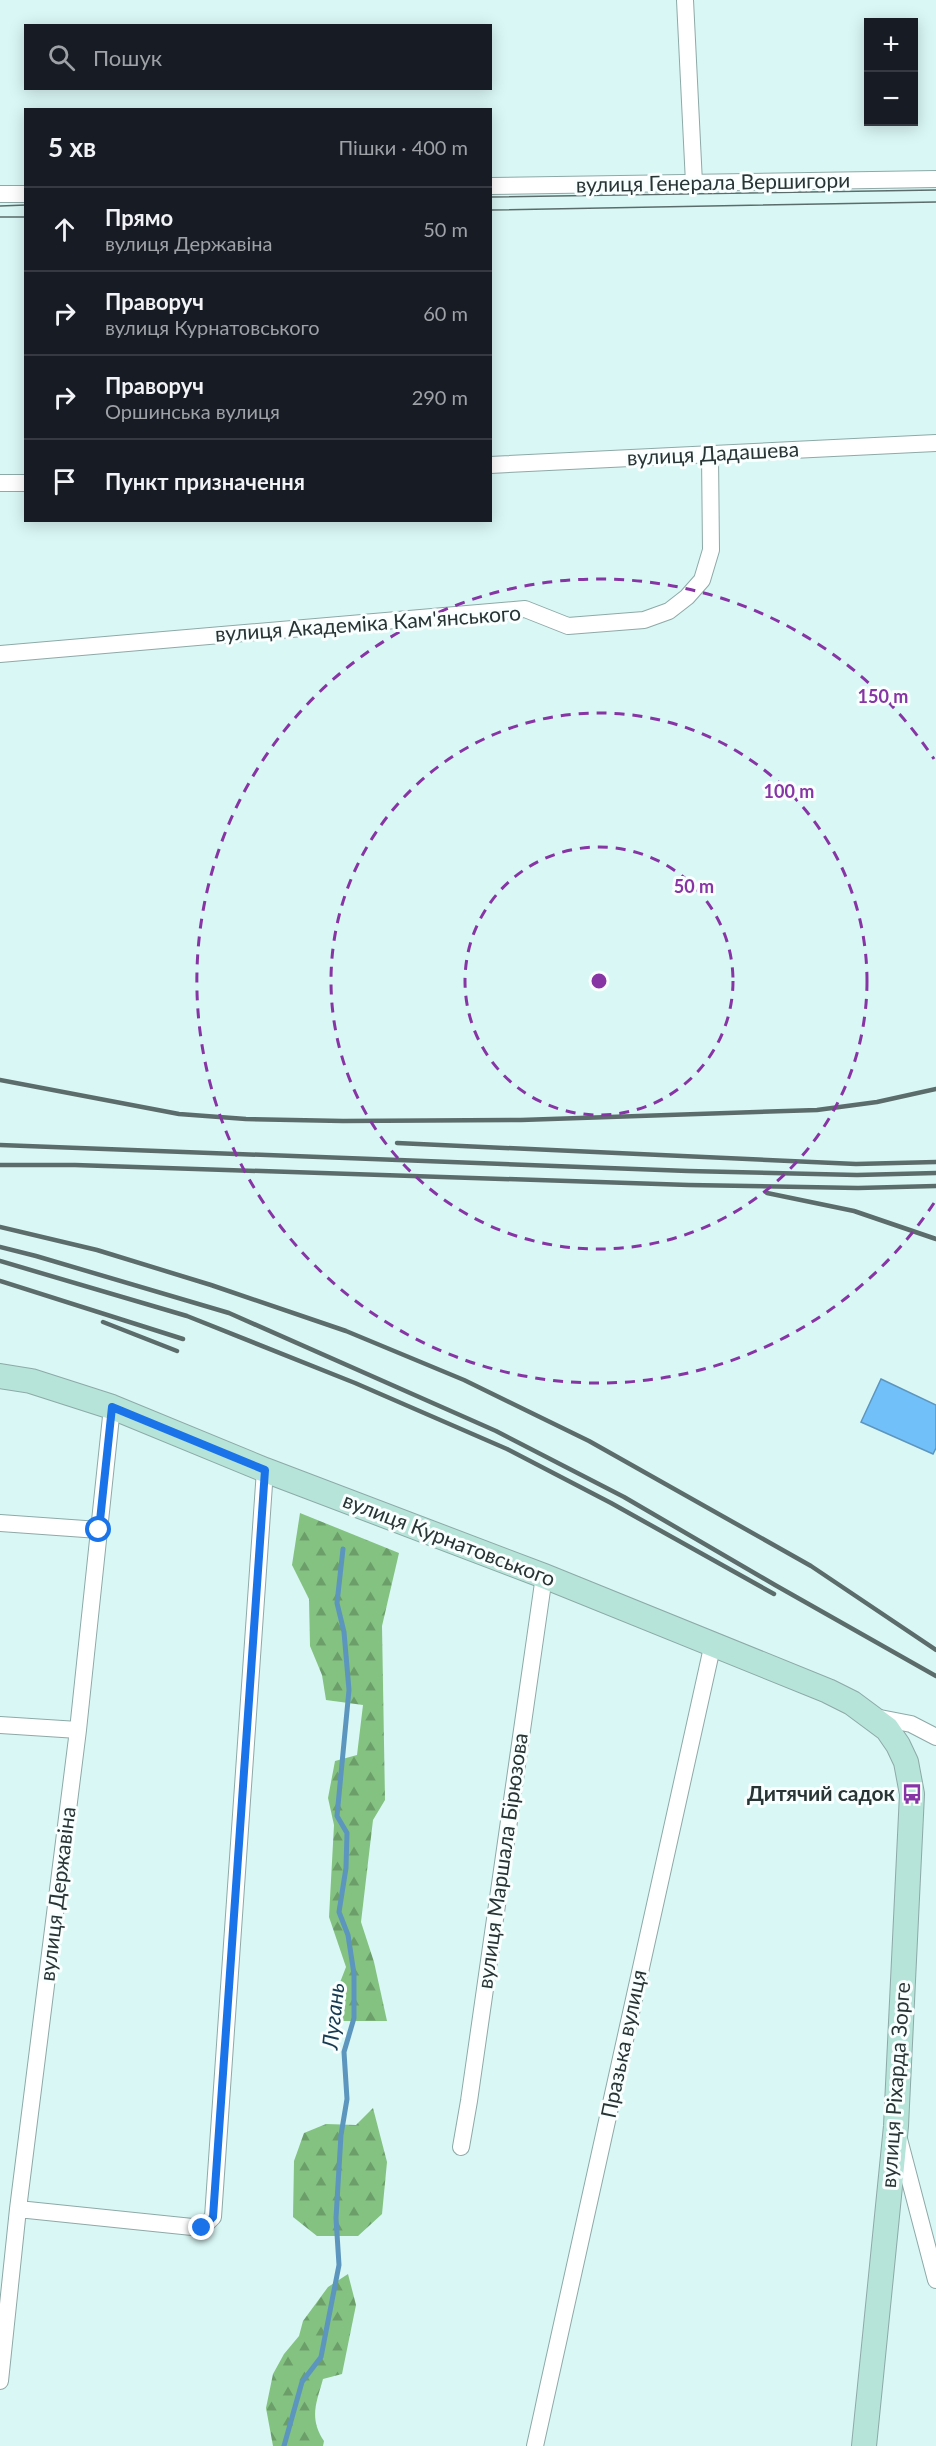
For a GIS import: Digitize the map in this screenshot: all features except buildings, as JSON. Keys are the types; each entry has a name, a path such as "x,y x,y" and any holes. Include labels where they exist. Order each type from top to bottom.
{"street":[{"path":"685,0 694,183"},
{"name":"вулиця Генерала Вершигори","path":"492,186 936,179"},
{"path":"0,194 24,194"},
{"name":"вулиця Дадашева","path":"492,465 936,443"},
{"name":"вулиця Академіка Кам'янського","path":"0,654 525,609 568,626 644,620 669,611 702,580 711,550 710,455"},
{"path":"0,483 24,483"},
{"name":"вулиця Курнатовського","path":"0,1376 31,1381 112,1407 265,1470 544,1576 828,1691 880,1723"},
{"name":"вулиця Державіна","path":"0,2381 18,2210 78,1730 112,1407"},
{"path":"18,2210 202,2228 213,2217 265,1470"},
{"path":"0,1523 99,1530"},
{"name":"вулиця Маршала Бірюзова","path":"461,2147 544,1576"},
{"name":"Празька вулиця","path":"535,2446 713,1643"},
{"path":"880,1723 911,1724 936,1737"},
{"name":"вулиця Ріхарда Зорге","path":"864,2446 896,2126 912,1794 906,1762 898,1745 880,1723"},
{"path":"0,1725 78,1730"},
{"path":"896,2126 936,2280"}],"green space":[{"path":"300,1513 399,1553 382,1626 385,1800 373,1820 361,1922 374,1962 387,2021 339,2021 339,1985 346,1967 329,1917 334,1825 328,1798 335,1761 357,1755 363,1705 326,1700 322,1675 310,1646 309,1599 292,1565"},
{"path":"373,2108 387,2162 382,2214 358,2236 317,2236 293,2217 294,2161 304,2133 326,2124 356,2125"},
{"path":"348,2274 356,2305 342,2374 323,2379 316,2404 315,2418 324,2441 323,2446 273,2446 266,2408 273,2374 284,2354 299,2336 303,2321 328,2287"}],"water":[{"path":"881,1379 936,1405 936,1448 933,1454 861,1422"}],"waterway":[{"name":"Лугань","path":"284,2446 302,2382 321,2357 339,2265 336,2218 341,2135 347,2099 344,2052 354,2018 354,1974 348,1935 339,1912 346,1868 347,1833 337,1816 349,1690 344,1632 337,1603 343,1549"}],"tram line":[{"path":"492,197 936,190"},
{"path":"492,210 936,202"},
{"path":"0,206 24,205"},
{"path":"0,217 24,217"}],"railway":[{"path":"0,1080 179,1114 246,1119 343,1121 521,1120 817,1110 877,1102 936,1089"},
{"path":"397,1143 856,1164 936,1162"},
{"path":"0,1145 688,1171 857,1175 936,1173"},
{"path":"0,1165 75,1165 689,1185 858,1188 936,1186"},
{"path":"767,1193 854,1211 936,1239"},
{"path":"0,1227 97,1250 211,1285 346,1331 464,1380 589,1441 811,1566 936,1650"},
{"path":"0,1247 229,1313 496,1431 624,1497 936,1676"},
{"path":"0,1261 187,1316 355,1383 507,1449 611,1503 774,1594"},
{"path":"0,1281 183,1339"},
{"path":"103,1322 177,1351"}],"place":[{"name":"Дитячий садок","path":"912,1794"}],"route":[{"path":"99,1530 112,1407 265,1470 213,2217 202,2228"}]}
